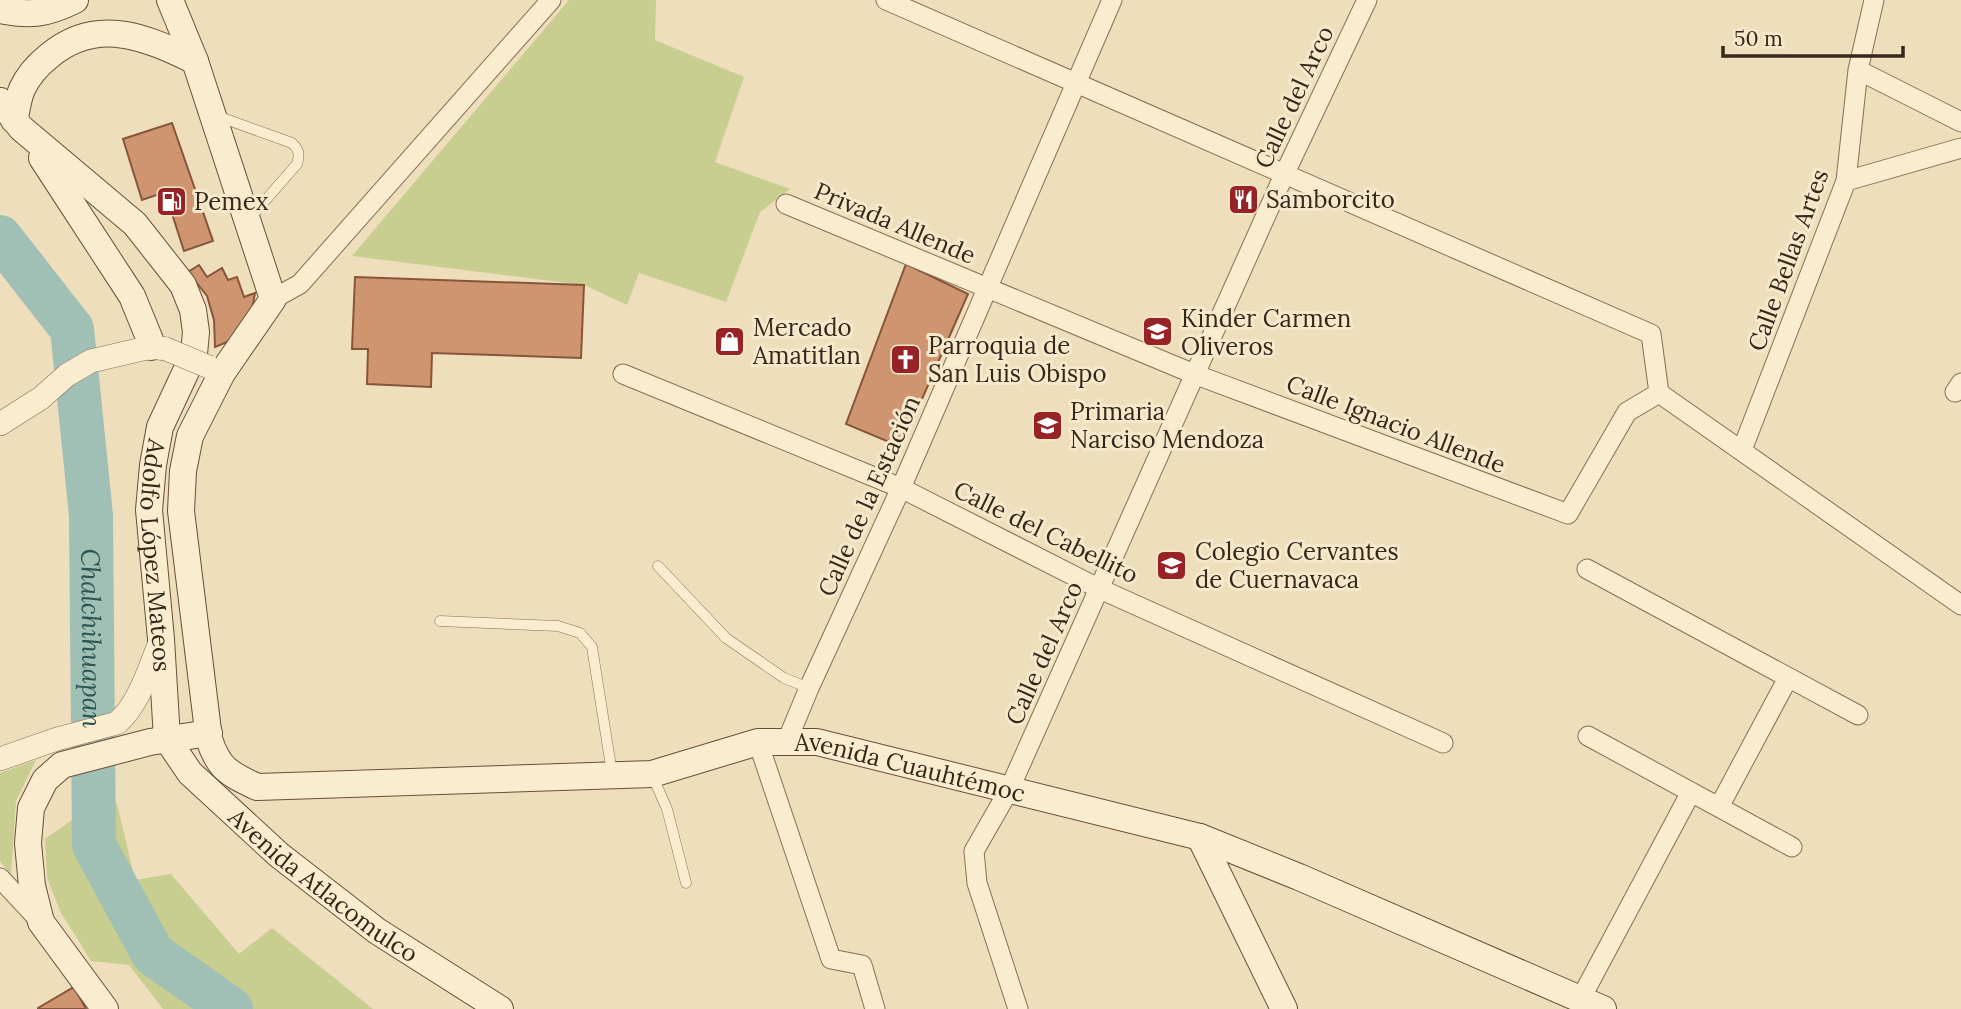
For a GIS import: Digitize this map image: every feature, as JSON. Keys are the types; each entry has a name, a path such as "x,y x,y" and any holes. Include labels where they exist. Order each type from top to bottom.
{"main road":[{"path":"0,10 19,14 46,13 75,0"},
{"path":"170,0 213,114 273,299"},
{"path":"150,349 150,340 132,296 12,116 22,88 40,64 58,48 87,36 111,32 137,36 163,45 194,61"},
{"name":"Adolfo López Mateos","path":"12,116 135,224 183,285 193,310 196,332 194,354 160,427 149,510 161,639 158,740"},
{"name":"Avenida Cuauhtémoc","path":"273,299 215,370 190,436 183,471 181,511 209,733 215,757 228,773 257,787 652,774 758,742 817,742 1200,837 1299,877 1591,1004"},
{"path":"105,1009 41,922 32,886 28,843 31,808 60,752 209,733"},
{"name":"Avenida Atlacomulco","path":"158,740 279,855 377,931 500,1009"},
{"path":"1200,837 1284,1009"}],"street":[{"path":"273,299 300,284 551,0"},
{"path":"886,0 1651,334 1659,393 1961,605"},
{"name":"Calle de la Estación","path":"788,741 809,688 901,488 1112,0"},
{"name":"Calle del Arco","path":"1018,1009 977,883 974,851 1009,790 1284,175 1367,0"},
{"name":"Calle Bellas Artes","path":"1742,450 1846,181 1858,69 1874,0"},
{"path":"1858,69 1961,122"},
{"path":"1846,181 1961,148"},
{"name":"Privada Allende","path":"786,204 986,288"},
{"name":"Calle Ignacio Allende","path":"986,288 1194,374 1568,514 1628,412 1659,393"},
{"path":"0,424 41,398 67,375 91,361 150,349 215,370"},
{"name":"Calle del Cabellito","path":"623,374 901,488 1100,589 1443,743"},
{"path":"1587,569 1858,715"},
{"path":"0,759 60,752 117,723 137,697 161,639"},
{"path":"1719,807 1788,678"},
{"path":"1588,736 1792,847"},
{"path":"758,742 831,959 862,965 875,1009"},
{"path":"1591,1004 1691,792"},
{"path":"0,878 41,922"}],"lane":[{"path":"213,114 292,143 298,149 300,157 297,164 248,219"},
{"path":"659,566 726,638 784,678 809,688"},
{"path":"440,621 558,626 580,633 592,647 613,775"},
{"path":"652,774 667,809 686,883"}],"green space":[{"path":"569,0 656,0 655,40 744,77 715,162 790,189 760,212 726,302 639,273 627,305 584,285 352,256"},
{"path":"36,760 16,801 11,875 0,861 0,773"},
{"path":"117,804 135,880 171,874 239,954 272,928 373,1009 163,1009 129,965 91,961 61,913 47,878 45,839 85,811"}],"building":[{"path":"172,123 213,241 184,251 165,192 142,200 123,139"},
{"name":"Parroquia de San Luis Obispo","path":"906,264 968,294 901,447 846,424"},
{"path":"199,265 207,277 222,268 228,280 237,277 244,297 255,293 252,310 232,340 215,347 214,320 207,296 188,272"},
{"path":"355,277 584,285 581,358 432,353 431,387 367,384 368,349 352,349"},
{"path":"74,987 86,1009 38,1009 38,1008"}],"waterway":[{"name":"Chalchihuapan","path":"0,237 72,329 91,515 94,845 153,954 231,1009"}],"place":[{"name":"Samborcito","path":"1243,199"},
{"name":"Pemex","path":"171,201"},
{"name":"Kinder Carmen Oliveros","path":"1158,332"},
{"name":"Mercado Amatitlan","path":"730,341"},
{"name":"Parroquia de San Luis Obispo","path":"905,359"},
{"name":"Primaria Narciso Mendoza","path":"1047,425"},
{"name":"Colegio Cervantes de Cuernavaca","path":"1172,565"}]}
